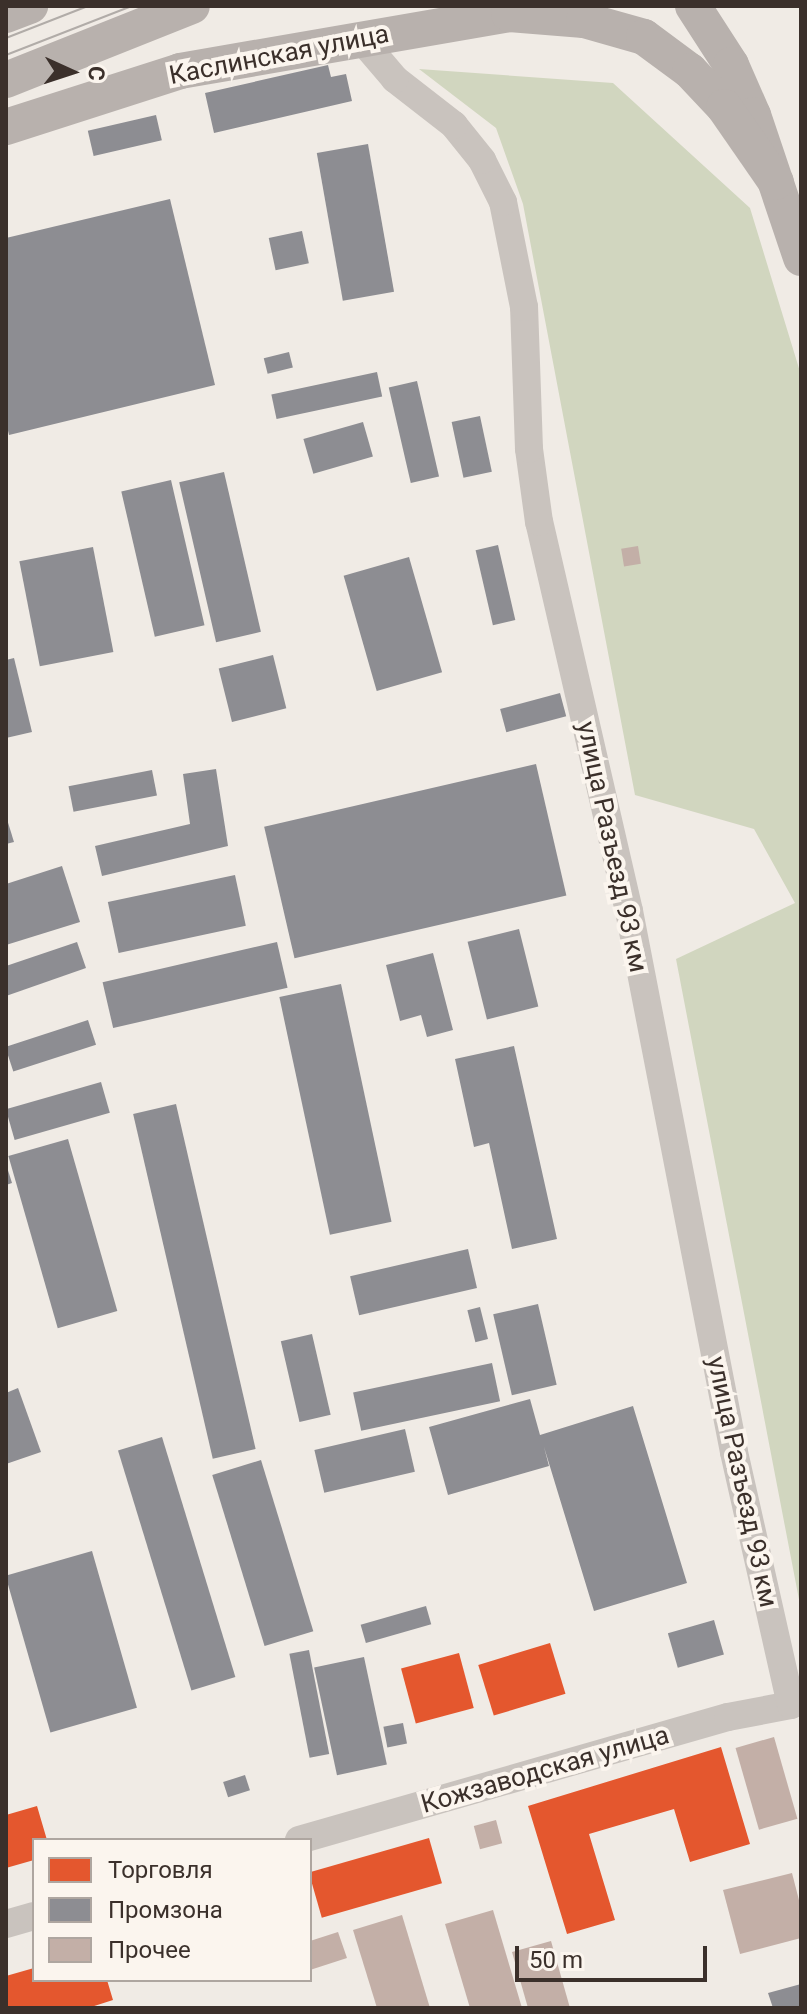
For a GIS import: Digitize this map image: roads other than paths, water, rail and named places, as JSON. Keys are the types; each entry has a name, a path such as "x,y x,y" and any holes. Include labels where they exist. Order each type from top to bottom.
{"main road":[{"path":"6,15 29,6"},
{"path":"6,80 192,6"},
{"path":"509,14 554,6"},
{"path":"693,6 731,65 776,182 801,258"},
{"name":"Каслинская улица","path":"6,127 180,71 509,14 584,20 644,37 690,71 724,107 776,182"}],"street":[{"name":"улица Разъезд 93 км","path":"360,38 395,79 454,125 482,160 503,202 524,307 529,449 539,522 629,911 734,1452 791,1705"},
{"name":"Кожзаводская улица","path":"306,1838 728,1717 791,1705"},
{"path":"6,1924 32,1917"}],"tram line":[{"path":"6,38 88,6"},
{"path":"6,55 132,6"}]}
